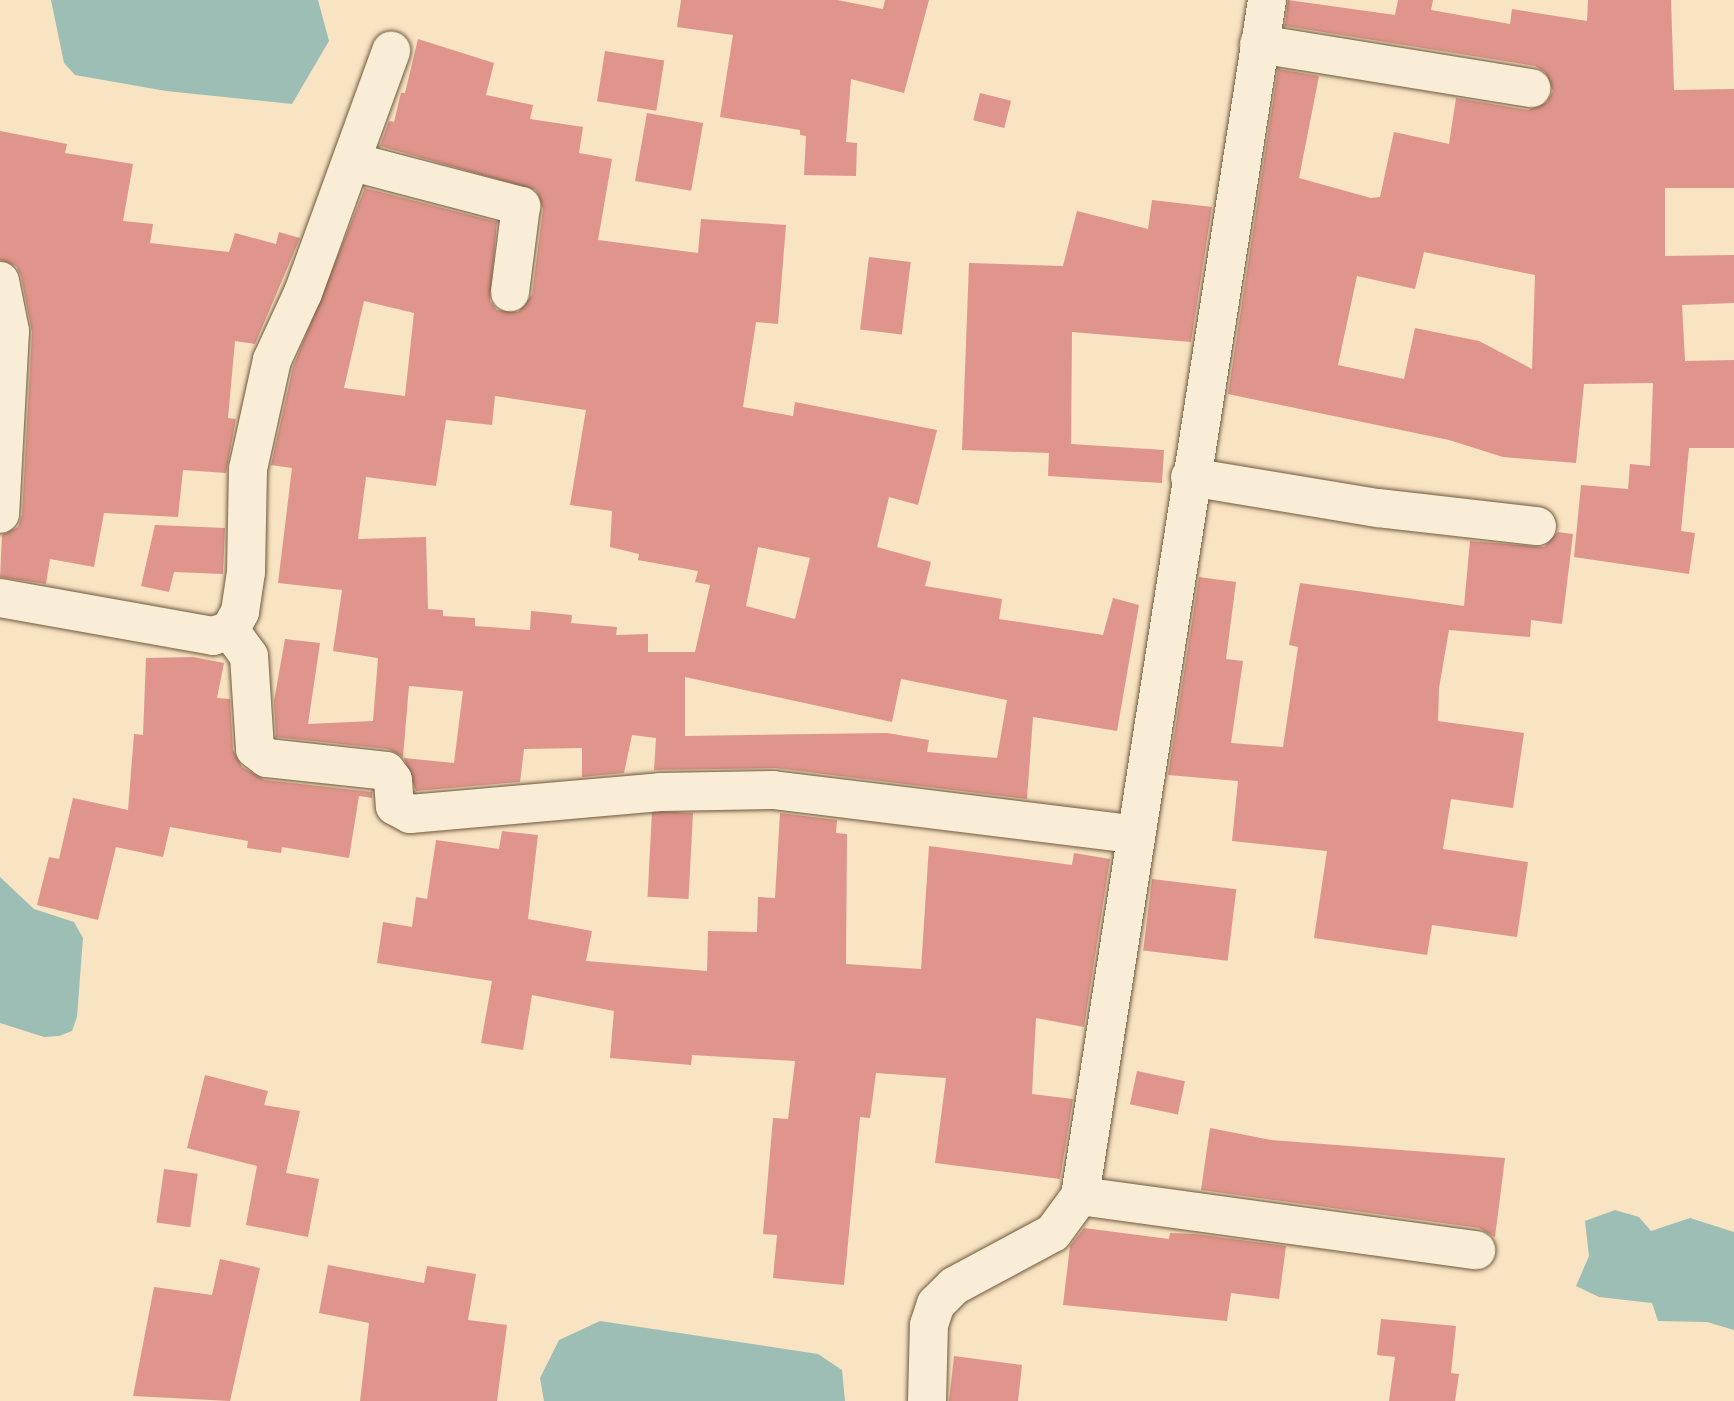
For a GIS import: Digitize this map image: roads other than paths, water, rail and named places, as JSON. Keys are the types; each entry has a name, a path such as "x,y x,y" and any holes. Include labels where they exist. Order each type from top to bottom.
{"street":[{"path":"927,1401 929,1325 936,1304 954,1286 1053,1233 1080,1196 1133,834 1267,0"},
{"path":"1259,44 1531,88"},
{"path":"0,598 213,636 230,630 240,612 246,572 248,469 272,360 353,162 391,51"},
{"path":"353,162 521,206 510,292"},
{"path":"0,281 10,331 0,514"},
{"path":"1190,477 1378,508 1537,526"},
{"path":"230,630 249,656 255,749 267,758 386,771 393,780 395,806 410,814 660,792 773,790 1133,834"},
{"path":"1080,1196 1476,1250"}],"water":[{"path":"51,0 318,0 329,41 292,104 166,91 75,75 64,63"},
{"path":"0,877 34,909 74,922 83,938 77,1017 72,1031 44,1037 0,1023"},
{"path":"1615,1210 1639,1217 1651,1231 1690,1218 1734,1232 1734,1330 1707,1322 1658,1321 1652,1303 1599,1297 1576,1286 1589,1256 1585,1221"},
{"path":"600,1321 818,1354 842,1370 845,1401 544,1401 540,1378 559,1340"}]}
